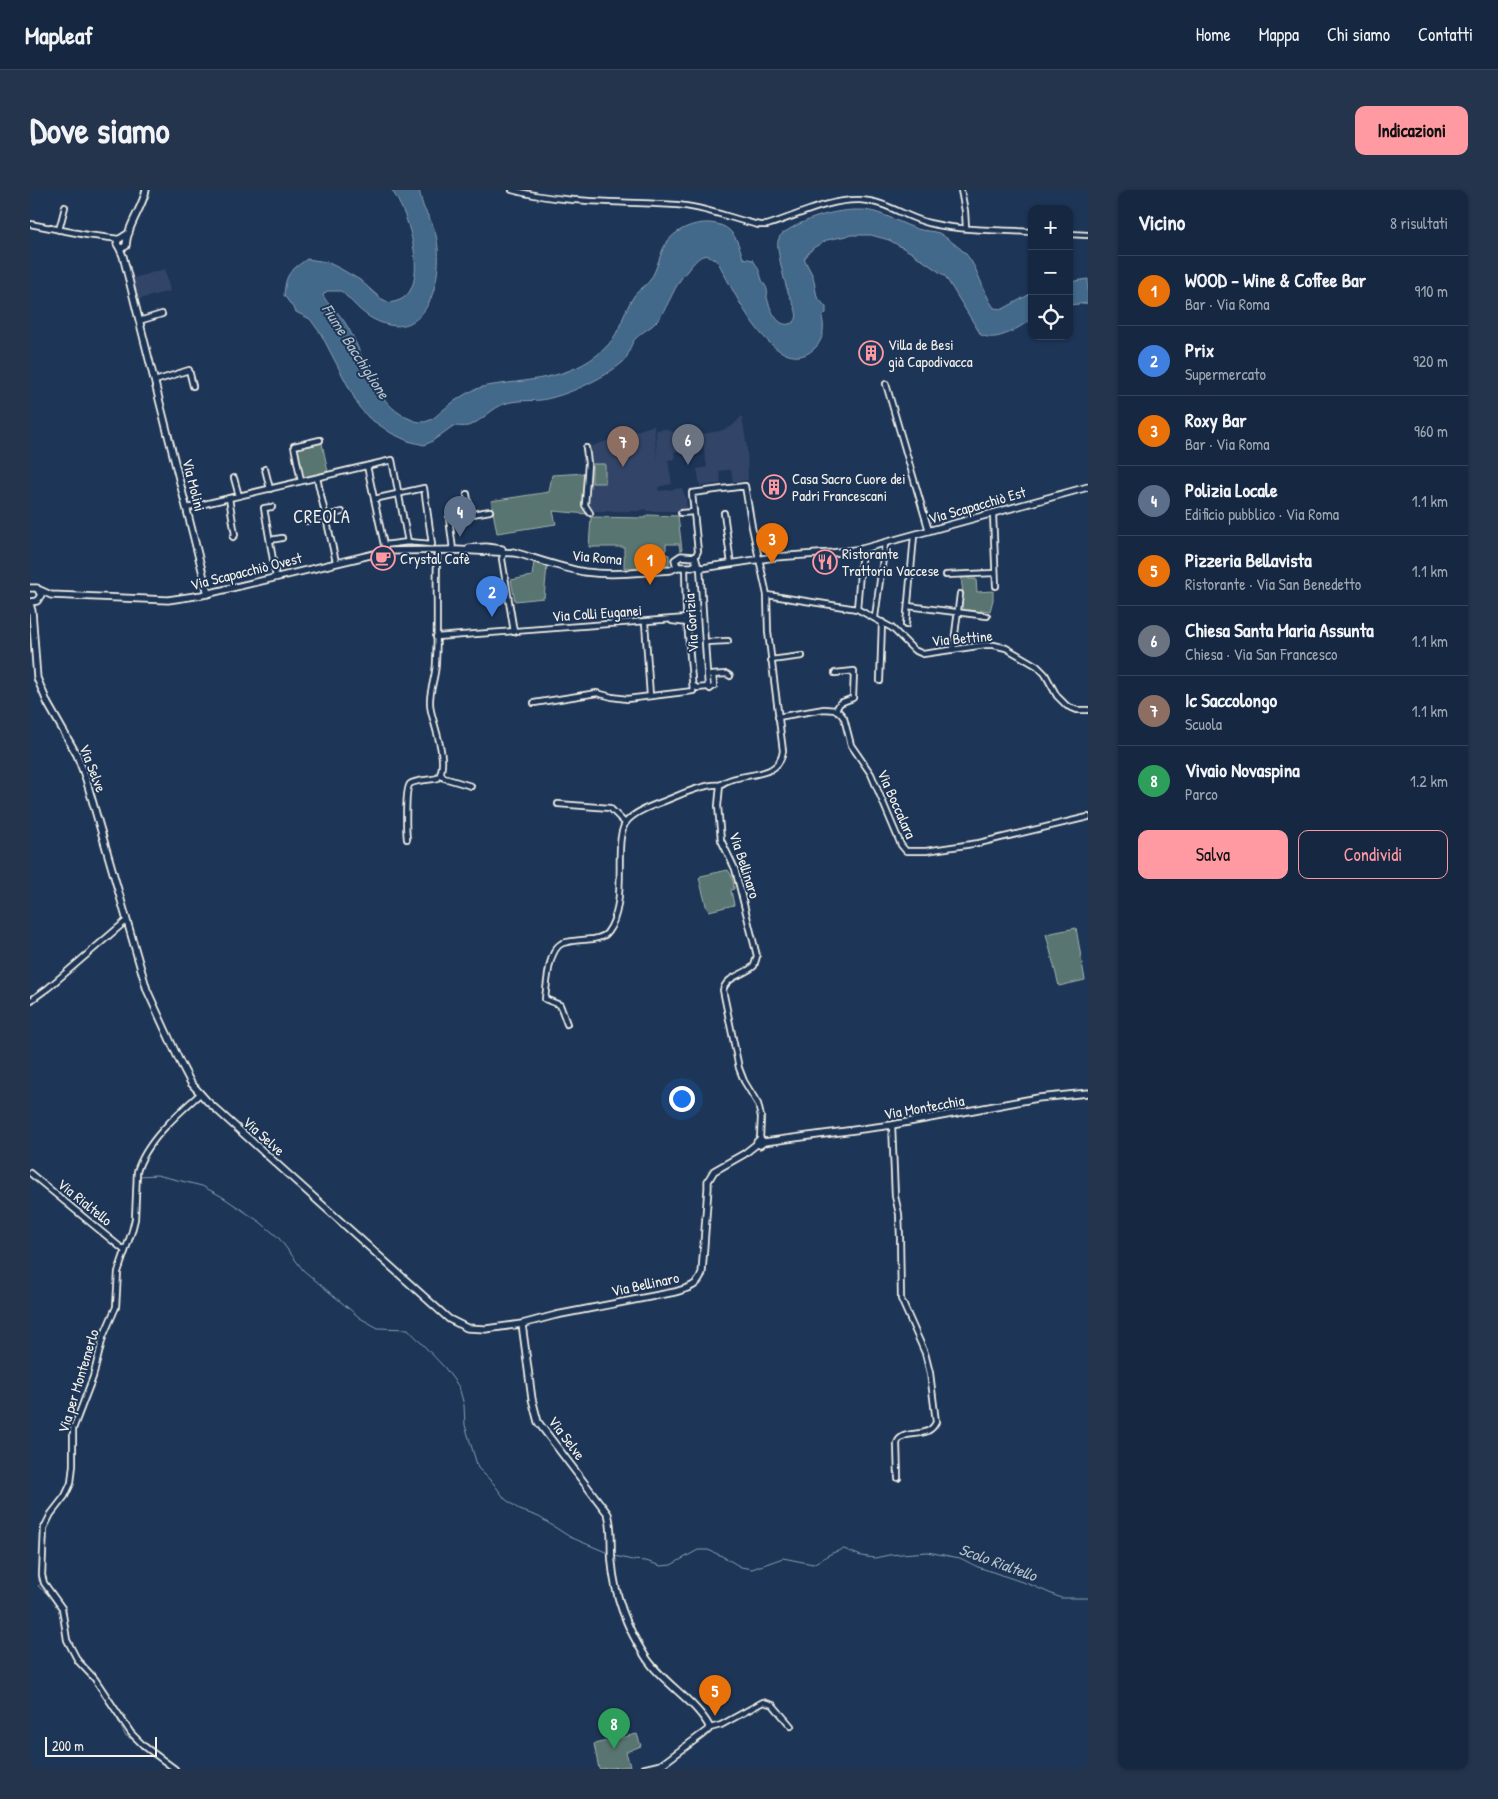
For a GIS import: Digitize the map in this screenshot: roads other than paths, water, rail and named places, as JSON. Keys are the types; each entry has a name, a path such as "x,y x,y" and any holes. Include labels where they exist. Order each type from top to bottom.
{"street":[{"path":"30,224 108,238 121,243 129,232 142,204 146,190"},
{"path":"512,190 571,199 633,204 678,205 759,225 767,225 826,205 860,200 886,204 919,220 966,228 1028,232"},
{"path":"961,190 966,228"},
{"path":"59,230 66,207"},
{"path":"1073,234 1088,235"},
{"name":"Via Molini","path":"121,243 208,594"},
{"path":"139,321 162,314"},
{"path":"155,381 189,370 193,386"},
{"path":"886,384 929,531"},
{"path":"302,481 294,446 320,440"},
{"path":"586,448 588,463 585,505 590,513"},
{"path":"186,508 392,460 408,542"},
{"path":"366,466 384,545 396,546 408,542 422,547 433,543 424,488 374,499"},
{"path":"265,469 270,489"},
{"path":"234,478 239,496"},
{"path":"317,478 336,562"},
{"path":"567,1024 560,1006 545,999 553,952 559,944 564,942 594,939 607,934 617,913 619,903 620,848 625,823 638,812 675,797 713,784 720,785 733,778 776,768 780,760 782,751 768,632 767,595 745,486 692,494 698,551 695,557 698,567"},
{"name":"Via Scapacchiò Est","path":"862,549 1088,487"},
{"path":"467,494 470,514"},
{"path":"229,498 235,535 233,537"},
{"path":"272,507 264,508 276,577"},
{"path":"455,550 449,518 490,511"},
{"path":"307,521 342,512"},
{"path":"681,513 694,512"},
{"path":"724,513 731,564"},
{"path":"993,514 996,586"},
{"path":"906,625 914,536"},
{"path":"270,540 282,538"},
{"path":"875,617 885,544"},
{"name":"Via Scapacchiò Ovest","path":"30,588 35,587 51,595 168,600 208,594 396,546 445,550"},
{"name":"Via Roma","path":"455,550 486,547 516,553 566,568 589,572 614,573 671,570 677,567"},
{"path":"695,557 677,557 675,562 677,567 685,569 759,559 862,549 858,609"},
{"path":"437,550 436,668 430,697 431,711 440,751 441,774 444,778 472,786"},
{"name":"Via Roma","path":"445,550 516,553"},
{"path":"504,552 502,559 514,632"},
{"name":"Via Gorizia","path":"698,567 708,686"},
{"path":"534,703 596,693 627,699 690,693 694,690 686,610 685,569"},
{"path":"946,576 995,572"},
{"path":"32,611 41,595 40,590"},
{"path":"953,650 960,594"},
{"name":"Via Scapacchiò Ovest","path":"30,603 51,595"},
{"name":"Via Bettine","path":"767,595 858,609 892,628 914,650 920,653 926,654 985,645 1006,648 1042,670 1057,696 1067,706 1077,710 1088,710"},
{"name":"Via Selve","path":"30,603 37,678 48,704 77,755 86,779 147,990 191,1083 200,1094 449,1319 467,1328 475,1329 522,1324 535,1414 542,1428 605,1508 611,1525 613,1574 619,1602 634,1637 652,1666 702,1716 710,1728"},
{"path":"908,606 986,616"},
{"path":"681,618 686,610"},
{"name":"Via Colli Euganei","path":"436,637 668,621 681,618 687,620"},
{"path":"668,621 687,620"},
{"path":"646,622 650,696"},
{"path":"880,680 882,622"},
{"path":"705,642 728,641"},
{"path":"771,660 802,656"},
{"path":"778,717 824,709 836,710 840,703 853,698 854,672 835,673"},
{"path":"707,676 728,674 730,676"},
{"path":"694,686 697,688 708,686 710,689 714,688 713,675"},
{"name":"Via Boccalara","path":"836,710 844,718 850,745 871,774 901,846 906,852 979,843 1088,817"},
{"path":"407,839 405,822 408,787 412,782 433,780 441,774"},
{"name":"Via Bellinaro","path":"522,1324 556,1315 675,1292 697,1284 703,1266 710,1176 714,1171 744,1154 761,1141 761,1117 758,1104 738,1068 723,995 724,986 730,979 743,974 754,966 757,956 735,869 721,840 718,806 720,785"},
{"path":"558,804 610,808 625,823"},
{"path":"30,1001 48,988 126,921"},
{"name":"Via Montecchia","path":"761,1141 775,1142 892,1126 1038,1098 1088,1093"},
{"name":"Via per Montemerlo","path":"175,1769 144,1746 131,1733 94,1679 78,1661 66,1634 62,1608 44,1583 42,1576 43,1534 46,1521 65,1496 72,1483 74,1465 73,1429 94,1377 103,1337 116,1308 117,1278 134,1225 137,1172 143,1156 154,1140 200,1094"},
{"path":"892,1126 895,1196 899,1214 901,1299 925,1353 930,1373 936,1422 934,1428 928,1432 904,1436 899,1439 897,1443 898,1478"},
{"name":"Via Rialtello","path":"30,1173 125,1251"},
{"path":"644,1769 662,1767 710,1728 721,1725 763,1702 773,1705 791,1726"}],"water":[{"name":"Fiume Bacchiglione","path":"392,190 419,190 436,234 438,248 436,279 432,295 426,308 417,319 405,325 391,325 373,319 360,310 341,291 327,291 323,295 344,321 370,376 386,401 397,411 417,421 423,422 434,418 460,397 479,388 555,375 569,371 596,356 612,340 634,296 650,280 663,249 671,237 683,229 696,224 718,224 733,234 743,258 753,260 757,266 767,289 767,297 772,311 777,319 785,324 794,322 797,315 781,266 778,251 780,237 794,227 816,217 853,210 875,212 917,229 941,234 966,254 994,308 1003,309 1028,295 1028,321 1000,336 987,337 981,335 945,276 912,253 889,240 871,235 851,235 827,240 813,248 804,259 813,276 817,297 826,307 826,313 822,317 823,326 819,342 814,349 799,356 785,353 770,343 744,310 719,264 706,255 699,258 691,266 675,288 658,320 635,339 623,362 615,368 595,380 562,395 541,400 515,401 502,405 473,424 453,426 424,445 408,441 391,433 369,418 359,407 321,334 310,319 296,312 284,295 287,277 307,259 327,262 341,269 360,280 380,298 390,303 402,299 409,292 414,282 415,257 407,220"},
{"path":"1088,279 1088,303 1073,305 1073,281"}],"waterway":[{"path":"139,1176 157,1175 202,1186 221,1196 260,1222 278,1237 303,1270 360,1318 378,1328 408,1329 445,1368 459,1387 464,1405 465,1425 478,1468 494,1484 505,1499 520,1510 539,1517 570,1537 608,1553"},
{"name":"Scolo Rialtello","path":"615,1556 646,1561 661,1566 671,1565 698,1550 708,1550 741,1567 752,1569 783,1558 813,1564 832,1553 844,1549 861,1556 875,1558 927,1552 960,1558 978,1567 1031,1585 1061,1598 1088,1598"},
{"path":"39,1581 40,1554"},
{"path":"39,1585 51,1597"},
{"path":"63,1625 65,1642 75,1662"},
{"path":"77,1664 92,1679 107,1700"},
{"path":"114,1712 125,1735 138,1743"}],"place":[{"name":"Villa de Besi già Capodivacca","path":"871,353"},
{"name":"Chiesa Santa Maria Assunta","path":"688,465"},
{"name":"Ic Saccolongo","path":"623,467"},
{"name":"Casa Sacro Cuore dei Padri Francescani","path":"774,487"},
{"name":"Polizia Locale","path":"460,537"},
{"name":"Crystal Cafè","path":"383,558"},
{"name":"Ristorante Trattoria Vaccese","path":"825,562"},
{"name":"Roxy Bar","path":"772,564"},
{"name":"WOOD - Wine & Coffee Bar","path":"650,585"},
{"name":"Prix","path":"492,617"},
{"name":"Pizzeria Bellavista","path":"715,1716"},
{"name":"Vivaio Novaspina","path":"614,1749"}],"district":[{"name":"CREOLA","path":"322,516"}]}
